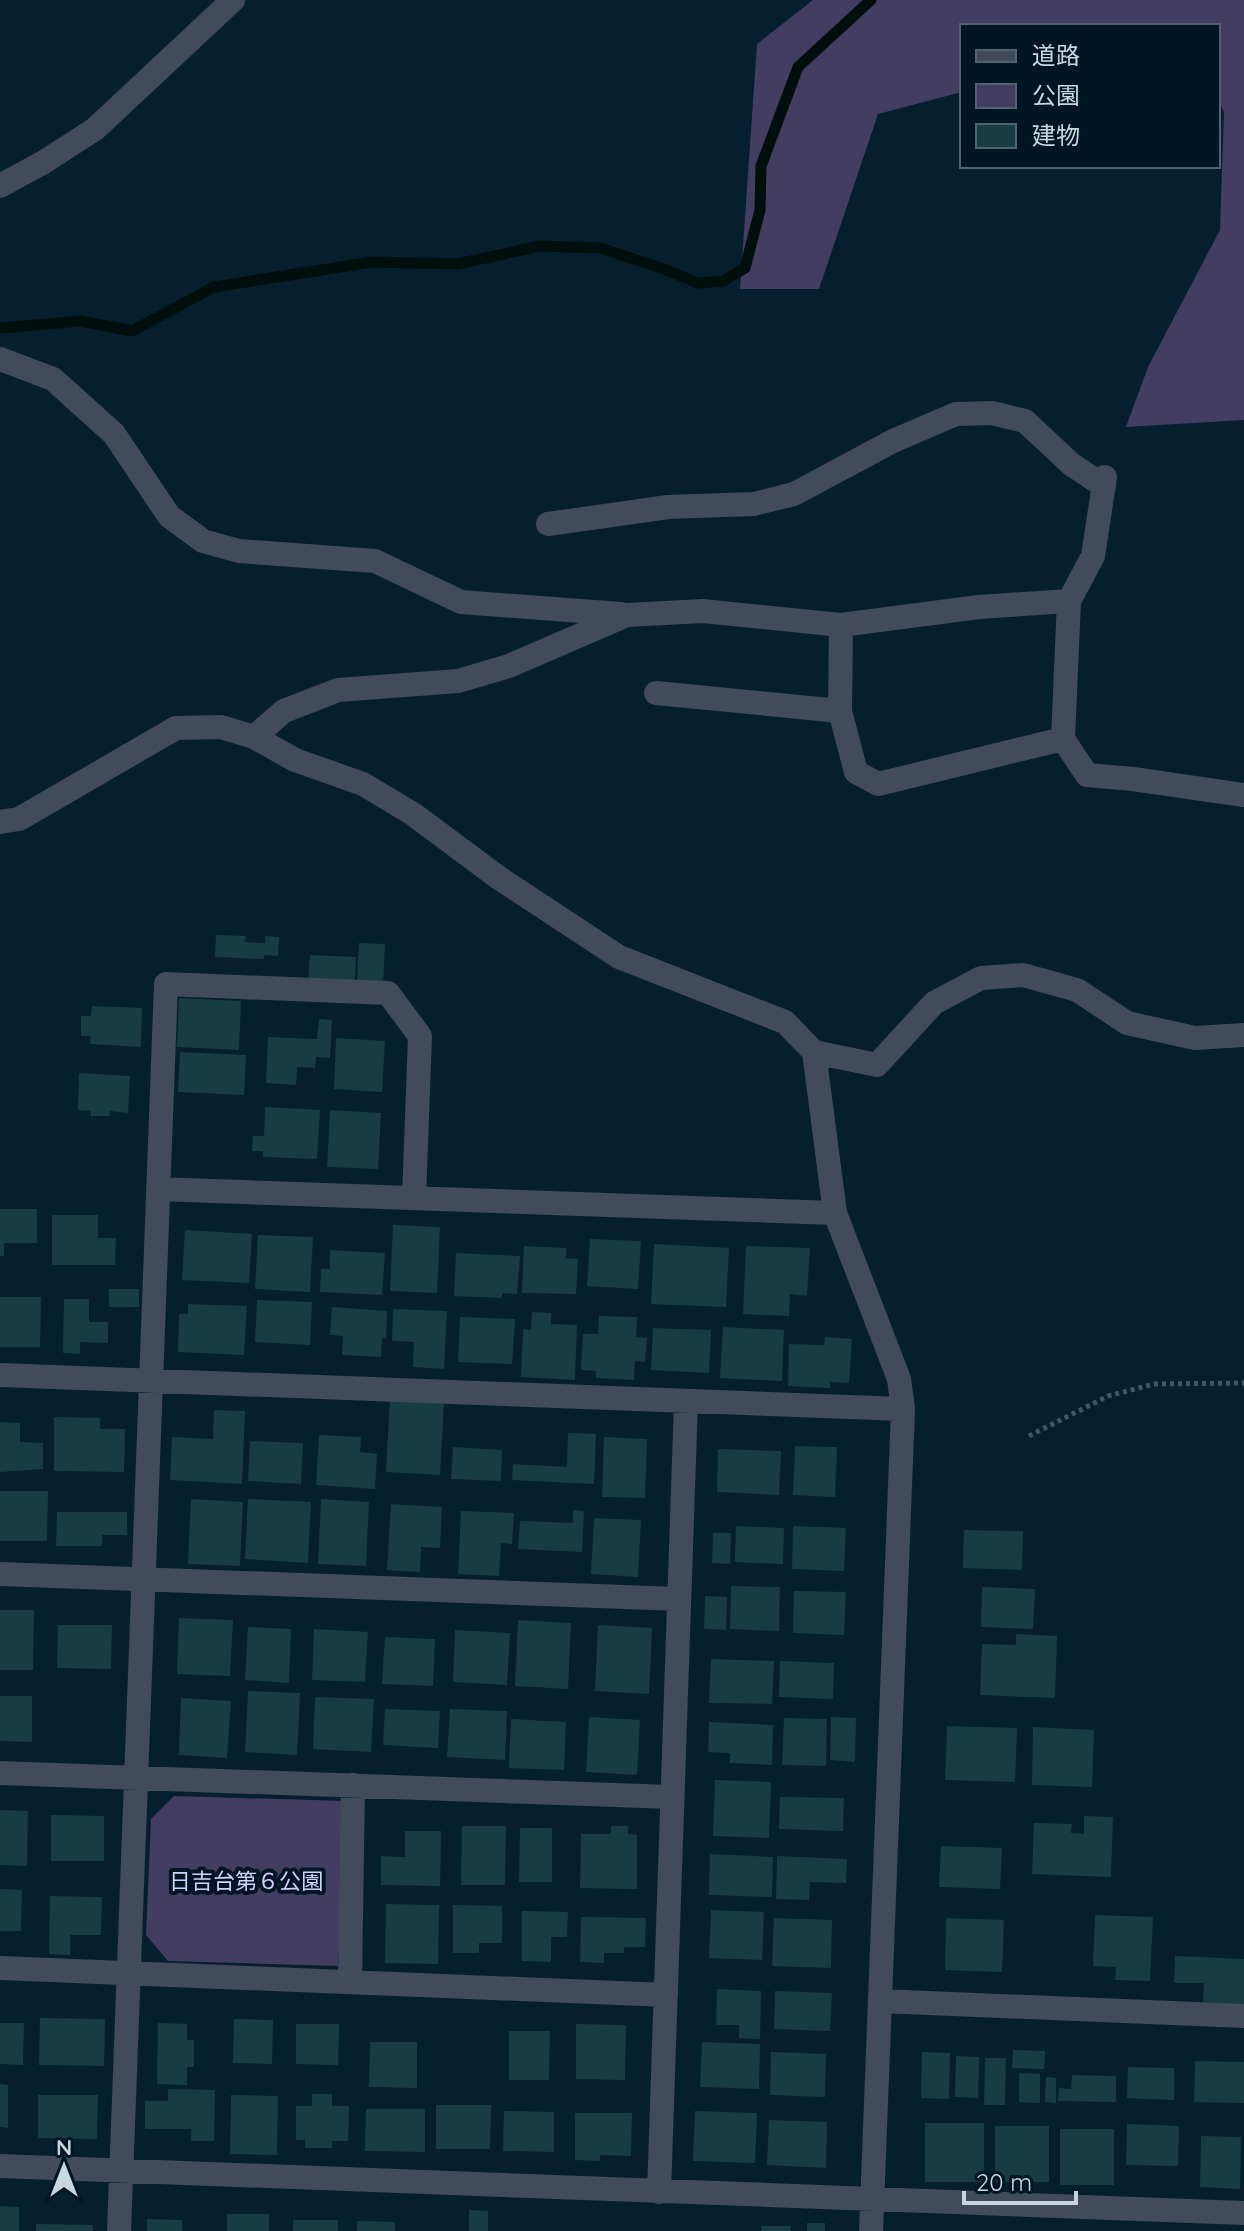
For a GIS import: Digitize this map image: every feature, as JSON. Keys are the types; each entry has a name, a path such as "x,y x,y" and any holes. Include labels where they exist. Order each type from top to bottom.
{"street":[{"path":"0,186 95,129 233,0"},
{"path":"0,359 53,379 84,406 114,434 169,516 203,541 239,551 375,561 461,602 627,615 703,611 841,625 979,607 1069,601"},
{"path":"548,524 668,507 754,504 794,494 893,441 956,414 992,413 1025,421 1071,464 1104,482 1093,556 1069,601 1063,739 1087,775 1244,795"},
{"path":"254,737 284,711 338,690 458,681 509,666 627,615"},
{"path":"841,625 840,711 856,772 878,784 1063,739"},
{"path":"656,693 840,711"},
{"path":"0,822 19,819 176,728 221,727 254,737 295,760 363,784 413,814 499,878 619,957 785,1022 814,1052 877,1065 934,1003 981,978 1023,975 1077,990 1127,1023 1195,1038 1244,1035"},
{"path":"119,2231 166,984 388,993 420,1036 414,1198"},
{"path":"814,1052 835,1213 899,1379 903,1409 871,2231"},
{"path":"158,1189 835,1213"},
{"path":"0,1375 903,1409"},
{"path":"659,2192 686,1401"},
{"path":"0,1574 679,1599"},
{"path":"0,1773 672,1797"},
{"path":"350,1982 353,1785"},
{"path":"0,1968 666,1995"},
{"path":"880,2001 1244,2016"},
{"path":"0,2166 1244,2213"}],"path":[{"path":"1029,1436 1108,1396 1154,1384 1244,1383"}],"green space":[{"path":"813,0 1244,0 1244,420 1126,427 1148,367 1220,230 1224,112 1220,103 1220,24 960,24 960,93 878,114 819,289 740,289 757,44"},
{"name":"日吉台第６公園","path":"174,1796 346,1801 338,1966 168,1961 146,1935 151,1819"}],"building":[{"path":"216,935 246,936 245,942 265,943 265,936 279,937 278,956 264,955 264,959 215,957"},
{"path":"359,943 385,944 383,986 357,985"},
{"path":"310,955 356,957 354,987 308,985"},
{"path":"179,998 241,1001 239,1050 177,1047"},
{"path":"92,1006 142,1008 141,1047 90,1044 91,1036 81,1036 81,1016 91,1016"},
{"path":"319,1019 332,1020 330,1058 316,1057 315,1068 297,1067 296,1085 266,1083 268,1037 317,1039"},
{"path":"336,1038 385,1041 382,1092 334,1089"},
{"path":"180,1052 246,1055 244,1095 178,1092"},
{"path":"79,1073 130,1076 128,1113 110,1111 109,1116 91,1116 91,1111 78,1110"},
{"path":"265,1107 320,1110 317,1159 263,1157 263,1151 252,1151 253,1136 264,1136"},
{"path":"330,1110 381,1113 378,1169 327,1167"},
{"path":"0,1209 37,1209 37,1243 4,1243 4,1256 0,1256"},
{"path":"52,1215 98,1215 98,1238 116,1238 115,1265 52,1265"},
{"path":"393,1225 440,1227 437,1293 390,1291"},
{"path":"185,1230 252,1234 249,1283 182,1280"},
{"path":"258,1235 313,1237 310,1292 255,1289"},
{"path":"590,1239 641,1241 638,1289 587,1286"},
{"path":"654,1244 729,1248 726,1307 651,1304"},
{"path":"524,1246 566,1248 566,1258 578,1259 576,1294 522,1293"},
{"path":"746,1246 810,1248 807,1296 790,1294 789,1316 743,1314"},
{"path":"330,1250 385,1253 382,1295 320,1292 321,1269 330,1269"},
{"path":"456,1253 520,1256 517,1294 502,1293 502,1298 454,1296"},
{"path":"109,1289 139,1289 139,1307 109,1307"},
{"path":"0,1297 41,1297 40,1347 0,1347"},
{"path":"64,1299 89,1299 89,1322 108,1322 108,1343 80,1342 80,1354 63,1353"},
{"path":"257,1300 312,1302 310,1345 255,1342"},
{"path":"188,1304 247,1306 244,1355 178,1352 179,1314 188,1314"},
{"path":"332,1307 387,1311 386,1338 382,1338 381,1357 342,1355 343,1336 330,1335"},
{"path":"393,1309 447,1311 444,1369 413,1367 414,1342 392,1341"},
{"path":"532,1312 551,1313 551,1324 577,1325 575,1380 521,1377 523,1329 531,1330"},
{"path":"599,1316 637,1317 636,1337 647,1338 645,1362 635,1361 634,1380 596,1378 596,1371 581,1370 583,1334 598,1334"},
{"path":"460,1317 515,1319 512,1364 458,1362"},
{"path":"723,1327 784,1330 782,1381 720,1378"},
{"path":"653,1328 711,1330 709,1373 651,1370"},
{"path":"825,1337 852,1339 849,1383 830,1382 830,1388 788,1386 789,1344 824,1345"},
{"path":"390,1398 444,1401 440,1475 386,1472"},
{"path":"214,1410 245,1411 242,1484 170,1480 172,1437 213,1439"},
{"path":"54,1417 100,1418 100,1429 125,1429 124,1472 54,1471"},
{"path":"0,1422 20,1423 20,1442 43,1443 43,1469 0,1472"},
{"path":"568,1433 596,1434 594,1484 512,1480 513,1464 567,1467"},
{"path":"319,1435 361,1437 360,1452 377,1454 375,1489 316,1485"},
{"path":"604,1437 647,1439 645,1498 602,1497"},
{"path":"250,1441 303,1443 301,1484 248,1481"},
{"path":"795,1446 837,1447 835,1497 793,1495"},
{"path":"453,1447 502,1450 501,1481 451,1479"},
{"path":"718,1449 781,1451 779,1495 717,1492"},
{"path":"0,1491 48,1491 47,1541 0,1541"},
{"path":"191,1499 243,1502 240,1566 188,1564"},
{"path":"248,1499 311,1502 308,1563 245,1559"},
{"path":"321,1499 369,1502 366,1566 318,1564"},
{"path":"391,1504 442,1507 440,1548 421,1547 420,1572 387,1570"},
{"path":"573,1510 584,1511 582,1552 518,1549 520,1521 573,1523"},
{"path":"461,1511 514,1513 512,1544 501,1543 499,1576 458,1574"},
{"path":"57,1512 127,1512 127,1535 102,1535 102,1546 56,1546"},
{"path":"594,1518 641,1520 638,1577 591,1574"},
{"path":"736,1526 784,1528 783,1564 735,1562"},
{"path":"793,1526 846,1528 844,1571 792,1569"},
{"path":"964,1530 1023,1531 1022,1570 963,1568"},
{"path":"713,1533 731,1533 730,1564 712,1563"},
{"path":"731,1586 780,1587 779,1631 730,1629"},
{"path":"982,1587 1035,1589 1033,1629 981,1627"},
{"path":"794,1591 846,1592 844,1635 793,1633"},
{"path":"705,1596 727,1597 726,1630 704,1629"},
{"path":"0,1610 34,1610 33,1670 0,1670"},
{"path":"179,1618 233,1620 230,1676 177,1674"},
{"path":"518,1620 571,1623 568,1689 515,1686"},
{"path":"58,1625 112,1625 111,1669 57,1668"},
{"path":"598,1625 652,1628 649,1694 595,1691"},
{"path":"248,1627 291,1629 289,1683 245,1680"},
{"path":"314,1629 368,1632 365,1682 312,1680"},
{"path":"455,1630 510,1633 507,1685 453,1682"},
{"path":"1016,1634 1057,1636 1055,1698 980,1695 982,1644 1016,1645"},
{"path":"385,1637 435,1639 433,1686 382,1684"},
{"path":"711,1659 774,1661 772,1704 709,1703"},
{"path":"780,1661 834,1663 833,1699 779,1697"},
{"path":"248,1691 300,1693 297,1755 245,1752"},
{"path":"0,1696 32,1696 32,1742 0,1741"},
{"path":"315,1697 374,1699 371,1752 313,1749"},
{"path":"181,1698 231,1701 227,1758 179,1755"},
{"path":"385,1709 440,1711 438,1748 383,1745"},
{"path":"450,1709 507,1711 505,1760 447,1757"},
{"path":"589,1717 640,1720 637,1775 586,1772"},
{"path":"831,1717 856,1718 855,1762 830,1760"},
{"path":"784,1718 827,1719 826,1766 782,1765"},
{"path":"511,1719 566,1722 564,1770 509,1768"},
{"path":"709,1722 773,1725 772,1765 730,1763 730,1753 708,1752"},
{"path":"947,1726 1017,1728 1015,1782 945,1780"},
{"path":"1033,1727 1094,1730 1092,1787 1032,1785"},
{"path":"715,1780 771,1782 769,1838 713,1836"},
{"path":"780,1797 844,1798 843,1831 779,1829"},
{"path":"0,1810 28,1811 27,1866 0,1865"},
{"path":"51,1815 104,1816 104,1861 51,1861"},
{"path":"1084,1816 1113,1817 1111,1877 1032,1874 1034,1823 1072,1824 1071,1833 1084,1834"},
{"path":"462,1826 506,1826 505,1885 461,1885"},
{"path":"611,1826 628,1826 628,1834 637,1835 637,1889 580,1888 581,1834 611,1834"},
{"path":"520,1828 552,1828 552,1882 519,1882"},
{"path":"405,1831 441,1831 440,1886 381,1885 381,1856 405,1857"},
{"path":"941,1846 1002,1848 1000,1889 939,1887"},
{"path":"710,1854 773,1857 772,1897 709,1895"},
{"path":"777,1856 847,1859 846,1883 810,1882 809,1900 776,1899"},
{"path":"0,1889 22,1890 21,1931 0,1931"},
{"path":"50,1896 102,1897 101,1935 70,1935 70,1955 49,1954"},
{"path":"386,1904 439,1905 438,1964 385,1963"},
{"path":"453,1905 502,1906 502,1943 479,1943 479,1953 453,1953"},
{"path":"711,1910 764,1912 762,1960 709,1958"},
{"path":"522,1911 568,1912 567,1937 551,1937 551,1962 522,1961"},
{"path":"1095,1915 1153,1917 1150,1981 1115,1980 1116,1967 1093,1966"},
{"path":"581,1917 646,1918 645,1947 624,1947 624,1953 604,1953 604,1963 580,1962"},
{"path":"774,1918 832,1920 831,1968 772,1966"},
{"path":"946,1918 1004,1920 1002,1972 945,1970"},
{"path":"1175,1956 1244,1959 1244,2006 1203,2004 1204,1983 1174,1983"},
{"path":"717,1989 761,1991 760,2039 739,2038 739,2025 716,2025"},
{"path":"775,1991 832,1993 830,2031 774,2029"},
{"path":"40,2018 105,2019 104,2066 39,2065"},
{"path":"234,2019 273,2020 272,2064 233,2063"},
{"path":"0,2023 24,2023 23,2065 0,2064"},
{"path":"158,2023 187,2024 187,2040 194,2040 194,2067 187,2067 187,2085 157,2084"},
{"path":"296,2024 339,2024 338,2065 296,2064"},
{"path":"576,2024 626,2025 625,2080 576,2079"},
{"path":"509,2031 550,2031 549,2080 509,2080"},
{"path":"370,2042 417,2042 417,2088 369,2087"},
{"path":"702,2042 760,2044 759,2089 700,2087"},
{"path":"1013,2050 1045,2051 1044,2069 1012,2068"},
{"path":"771,2052 826,2054 825,2097 770,2095"},
{"path":"922,2052 950,2053 949,2099 921,2098"},
{"path":"956,2056 979,2057 978,2098 955,2097"},
{"path":"985,2058 1006,2058 1005,2105 984,2105"},
{"path":"1195,2061 1244,2062 1244,2103 1194,2102"},
{"path":"1128,2067 1174,2068 1174,2100 1127,2098"},
{"path":"1019,2073 1040,2074 1040,2103 1019,2102"},
{"path":"1072,2075 1116,2076 1116,2102 1058,2101 1059,2088 1071,2089"},
{"path":"1046,2077 1056,2078 1056,2103 1045,2102"},
{"path":"0,2084 8,2085 8,2128 0,2127"},
{"path":"168,2089 215,2090 214,2141 191,2141 191,2129 145,2129 145,2101 168,2101"},
{"path":"312,2094 332,2094 332,2106 349,2106 348,2141 332,2141 332,2148 305,2148 305,2140 296,2140 296,2106 312,2106"},
{"path":"38,2095 98,2095 97,2139 38,2138"},
{"path":"231,2095 278,2096 277,2155 230,2154"},
{"path":"436,2105 491,2105 490,2149 436,2149"},
{"path":"366,2109 425,2109 425,2152 365,2151"},
{"path":"504,2111 554,2112 554,2152 503,2151"},
{"path":"695,2111 757,2113 755,2163 693,2161"},
{"path":"575,2113 632,2113 631,2156 600,2155 600,2161 575,2160"},
{"path":"769,2120 827,2122 826,2168 767,2165"},
{"path":"925,2123 984,2123 984,2182 925,2182"},
{"path":"1127,2124 1179,2126 1178,2166 1126,2165"},
{"path":"995,2126 1049,2126 1049,2182 995,2182"},
{"path":"1060,2129 1114,2129 1114,2185 1060,2185"},
{"path":"1201,2136 1241,2137 1240,2189 1200,2187"},
{"path":"0,2206 19,2207 19,2231 0,2231"},
{"path":"469,2210 488,2211 488,2231 469,2231"},
{"path":"227,2214 269,2214 269,2231 227,2231"},
{"path":"147,2219 182,2220 182,2231 147,2231"},
{"path":"293,2220 338,2220 338,2231 293,2231"},
{"path":"357,2221 395,2222 395,2231 357,2231"},
{"path":"807,2223 825,2223 825,2231 807,2231"},
{"path":"36,2224 93,2225 93,2231 36,2231"},
{"path":"761,2226 791,2226 791,2231 761,2231"}],"waterway":[{"path":"0,328 80,321 132,331 214,287 372,262 457,264 540,246 600,248 697,283 723,281 745,268 760,210 761,166 798,67 871,0"}]}
